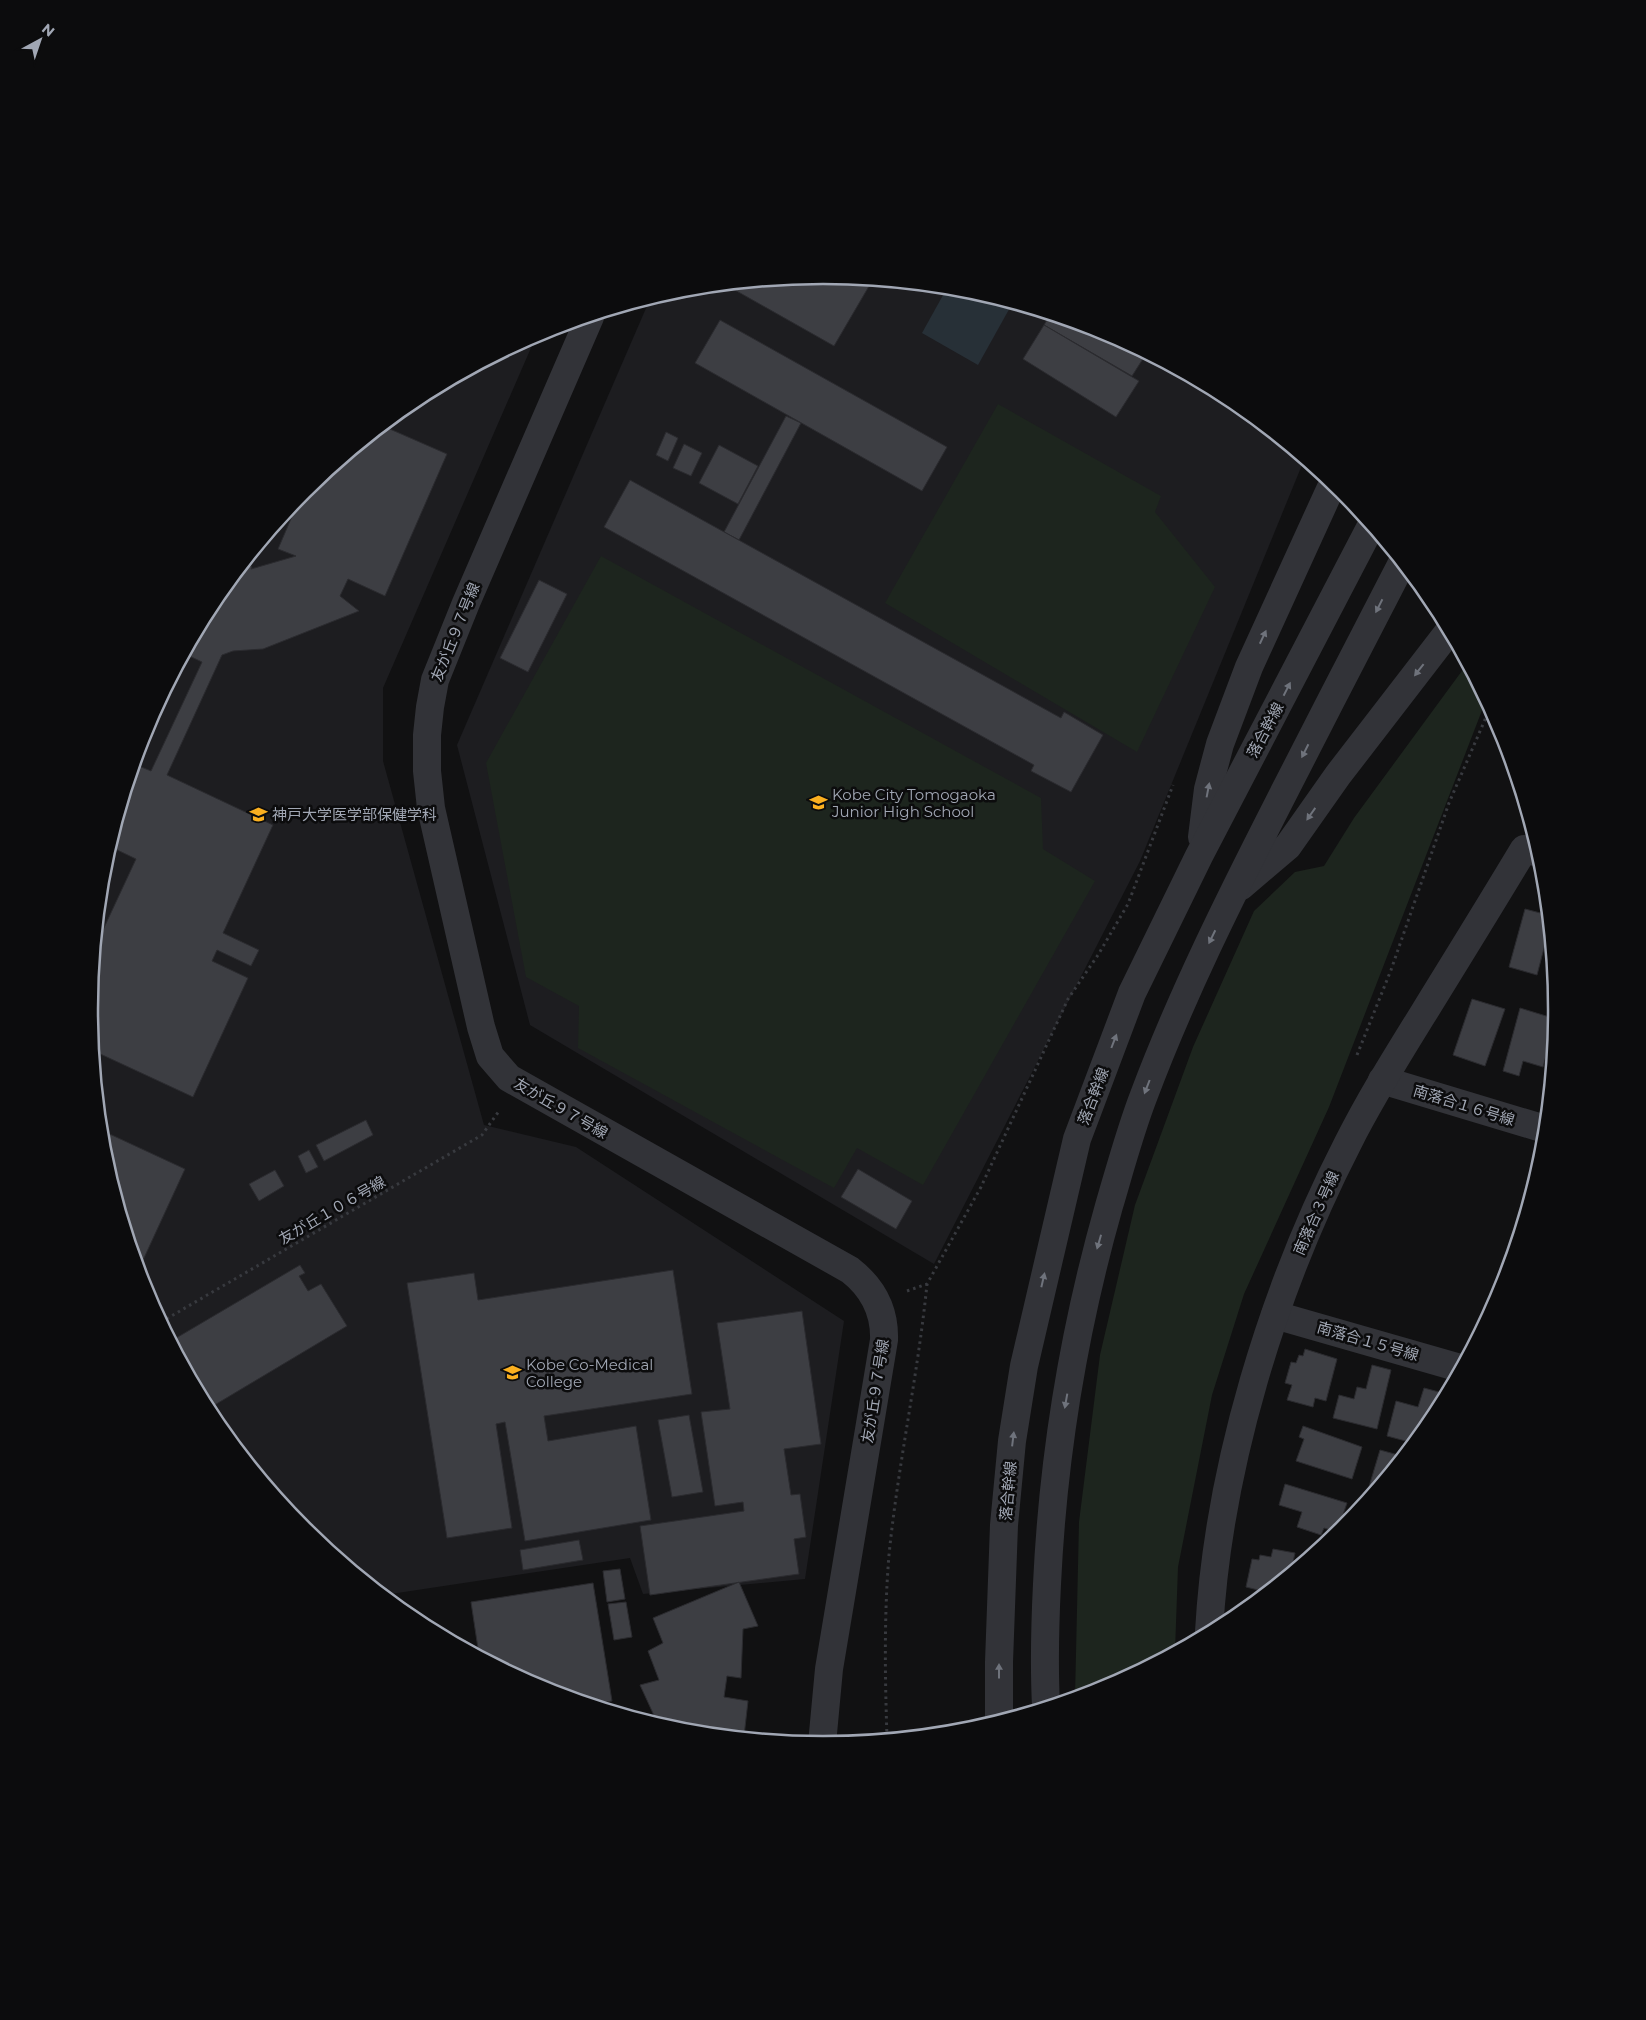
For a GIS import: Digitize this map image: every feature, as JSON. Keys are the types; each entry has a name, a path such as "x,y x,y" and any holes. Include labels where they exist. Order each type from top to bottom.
{"street":[{"name":"友が丘９７号線","path":"587,324 466,603 435,680 427,735 427,771 431,808 481,1027 490,1056 509,1078 850,1270 863,1280 878,1303 884,1329 884,1340 834,1640 822,1736"},
{"path":"1199,856 1208,789 1220,744 1249,667 1329,491"},
{"name":"落合幹線","path":"999,1714 1004,1525 1012,1441 1024,1366 1043,1276 1080,1130 1132,993 1199,856 1368,532"},
{"path":"1046,1700 1046,1606 1055,1476 1072,1362 1095,1255 1124,1155 1143,1098 1185,994 1233,894 1399,568"},
{"path":"1233,894 1288,846 1338,775 1445,637"},
{"name":"南落合３号線","path":"1210,1623 1211,1595 1227,1488 1247,1405 1275,1315 1300,1247 1346,1145 1382,1080 1530,848"},
{"name":"南落合１６号線","path":"1382,1080 1539,1127"},
{"name":"南落合１５号線","path":"1275,1315 1455,1366"}],"path":[{"path":"1354,1061 1391,970 1449,803 1486,717"},
{"path":"887,1732 885,1662 889,1556 901,1458 922,1333 928,1284 981,1187 1068,999 1098,955 1128,904 1173,785"},
{"name":"友が丘１０６号線","path":"167,1319 482,1135 504,1105"},
{"path":"903,1293 928,1284"}],"shaded area":[{"name":"Kobe City Tomogaoka Junior High School","path":"823,284 918,291 965,298 1011,309 1056,323 1144,359 1226,407 1265,434 1302,466 1140,861 934,1264 530,1025 457,745 647,306 681,298 728,291"},
{"path":"943,295 1009,309 978,365 922,333"},
{"path":"532,346 383,688 383,761 484,1125 576,1147 844,1321 805,1579 643,1594 630,1558 392,1594 310,1523 247,1452 195,1373 172,1331 136,1243 122,1198 111,1152 99,1057 99,963 111,868 122,822 153,732 172,689 195,647 247,568 310,497 345,465 381,434 420,407 502,359"},
{"path":"998,404 1161,496 1155,512 1215,587 1137,752 885,603"},
{"path":"601,556 1041,798 1043,849 1095,881 923,1185 857,1148 834,1188 578,1048 579,1006 526,977 486,763"},
{"path":"1463,669 1483,709 1329,1107 1244,1294 1212,1395 1178,1567 1175,1644 1144,1661 1075,1690 1079,1522 1100,1355 1135,1205 1193,1047 1254,911 1295,872 1324,866 1354,818"}],"building":[{"path":"823,284 869,286 834,346 735,290"},
{"path":"720,320 947,447 922,491 695,363"},
{"path":"1047,320 1056,323 1143,359 1132,376 1044,325"},
{"path":"1044,325 1139,381 1116,417 1023,359"},
{"path":"786,416 801,423 739,540 724,532"},
{"path":"389,429 447,454 385,596 348,579 340,596 359,611 263,649 233,651 222,655 167,775 273,825 223,933 259,950 251,966 217,950 212,961 248,978 193,1097 99,1053 99,963 102,931 136,859 116,849 136,777 140,766 151,771 202,662 190,656 220,607 249,566 252,567 251,569 296,556 278,549 292,517 310,497"},
{"path":"666,432 678,438 668,461 656,455"},
{"path":"684,444 702,453 691,476 673,468"},
{"path":"719,445 758,466 738,504 699,483"},
{"path":"630,480 1061,718 1064,712 1103,735 1071,792 1031,771 1034,765 604,527"},
{"path":"539,580 567,594 528,672 500,658"},
{"path":"1525,909 1542,913 1545,944 1537,975 1509,967"},
{"path":"1472,999 1505,1009 1485,1066 1453,1055"},
{"path":"1520,1008 1548,1017 1547,1052 1543,1067 1523,1061 1519,1076 1503,1071"},
{"path":"366,1120 373,1135 324,1161 316,1145"},
{"path":"108,1133 185,1169 143,1261 122,1198"},
{"path":"309,1150 318,1167 306,1173 298,1156"},
{"path":"858,1169 912,1201 896,1229 841,1197"},
{"path":"275,1170 284,1186 259,1201 249,1184"},
{"path":"300,1265 305,1273 299,1276 308,1291 321,1284 347,1326 215,1405 176,1338"},
{"path":"673,1270 692,1394 544,1416 548,1441 636,1426 651,1520 525,1541 505,1422 496,1424 512,1528 447,1538 407,1283 474,1273 478,1300"},
{"path":"802,1311 821,1444 784,1449 791,1495 800,1494 806,1537 794,1539 799,1574 650,1595 640,1526 744,1511 743,1502 715,1506 701,1412 730,1409 717,1323"},
{"path":"1305,1349 1337,1359 1326,1401 1315,1398 1313,1407 1287,1400 1292,1385 1285,1383 1291,1362 1296,1363 1299,1355 1303,1356"},
{"path":"1372,1365 1391,1370 1377,1429 1333,1418 1339,1395 1354,1399 1357,1387 1366,1389"},
{"path":"1424,1388 1439,1392 1406,1441 1387,1436 1396,1401 1418,1407"},
{"path":"689,1415 703,1492 672,1497 658,1420"},
{"path":"1303,1426 1362,1447 1352,1479 1296,1461 1304,1439 1299,1437"},
{"path":"1380,1450 1397,1455 1369,1487"},
{"path":"1285,1484 1347,1503 1343,1516 1329,1530 1324,1528 1321,1535 1297,1527 1302,1512 1279,1505"},
{"path":"579,1540 583,1560 523,1570 520,1550"},
{"path":"1273,1549 1295,1553 1293,1562 1265,1586 1258,1591 1246,1587 1252,1559 1259,1560 1260,1555 1271,1557"},
{"path":"620,1569 625,1599 607,1602 603,1571"},
{"path":"739,1582 758,1626 743,1629 741,1678 727,1676 724,1697 748,1701 745,1731 681,1722 654,1716 640,1685 659,1680 648,1651 663,1643 653,1618"},
{"path":"593,1583 612,1701 606,1702 590,1697 545,1680 478,1648 471,1602"},
{"path":"626,1602 632,1637 614,1640 608,1604"}],"place":[{"name":"Kobe City Tomogaoka Junior High School","path":"818,803"},
{"name":"神戸大学医学部保健学科","path":"258,814"},
{"name":"Kobe Co-Medical College","path":"512,1373"}]}
